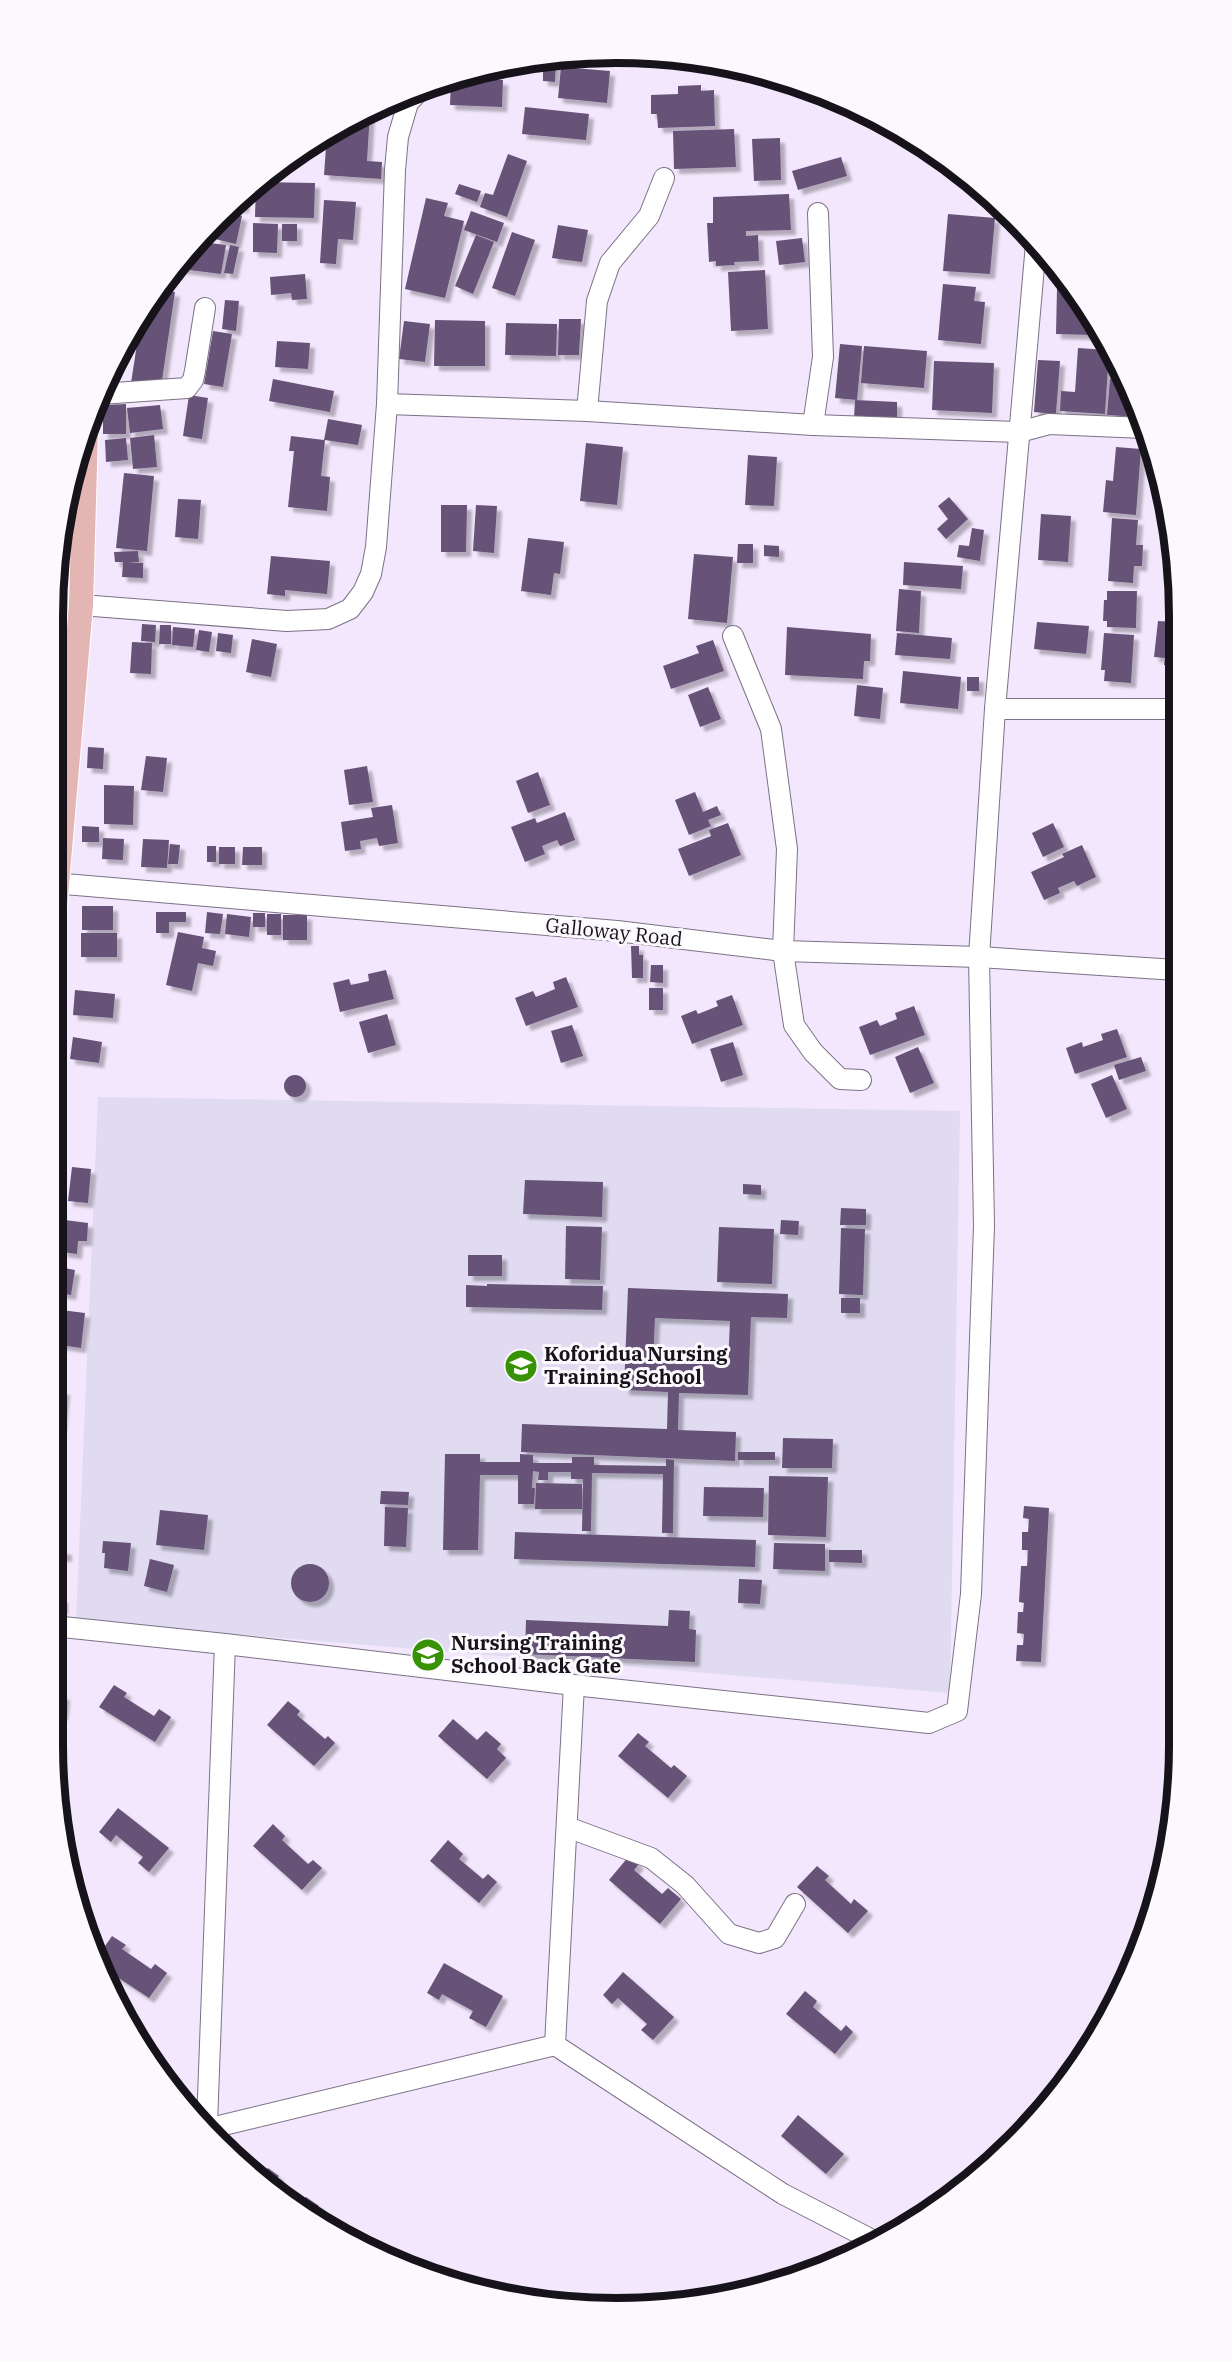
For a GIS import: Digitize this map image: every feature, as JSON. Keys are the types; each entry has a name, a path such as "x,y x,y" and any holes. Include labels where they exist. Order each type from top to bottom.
{"main road":[{"path":"63,805 81,606 85,462"}],"street":[{"path":"81,606 287,621 328,619 350,609 363,592 371,574 376,547 387,404 395,170 398,137 408,104"},
{"path":"587,411 597,301 610,263 649,216 664,178"},
{"path":"813,425 823,357 818,213"},
{"path":"63,1627 929,1723 957,1711 970,1594 984,1226 979,957 995,709 1035,255"},
{"path":"110,393 187,388 193,380 205,308"},
{"path":"387,404 587,411 813,425 1019,432 1049,424 1136,428"},
{"path":"733,636 771,729 787,849 783,951 794,1025 813,1052 840,1079 861,1080"},
{"path":"995,709 1169,709"},
{"name":"Galloway Road","path":"63,884 617,931 783,951 979,957 1169,970"},
{"path":"207,2118 225,1644"},
{"path":"555,2045 574,1685"},
{"path":"567,1827 651,1858 686,1885 729,1934 759,1943 775,1938 795,1904"},
{"path":"216,2127 555,2045 783,2194 867,2238"}],"shaded area":[{"name":"Koforidua Nursing Training School","path":"98,1097 960,1111 950,1693 76,1621"}],"building":[{"path":"556,67 555,82 543,81 543,68"},
{"path":"561,67 610,71 607,103 558,98"},
{"path":"485,79 503,80 502,107 450,105 451,88"},
{"path":"701,85 701,91 714,90 715,126 658,128 657,114 651,114 651,95 678,94 678,86"},
{"path":"525,107 589,114 586,140 522,134"},
{"path":"369,121 367,161 382,162 381,179 324,175 326,146"},
{"path":"734,129 736,167 674,169 673,131"},
{"path":"780,138 781,180 754,181 752,139"},
{"path":"508,154 527,161 507,217 480,207 485,193 493,195"},
{"path":"841,157 847,176 798,190 792,171"},
{"path":"273,182 315,183 314,218 255,217 256,196"},
{"path":"459,184 481,191 477,202 455,194"},
{"path":"789,194 791,230 746,231 746,236 758,235 759,261 734,262 735,265 716,266 716,261 709,262 707,223 713,223 713,197"},
{"path":"426,198 448,203 444,216 464,221 445,298 405,289"},
{"path":"324,200 356,202 353,240 338,239 336,264 320,263"},
{"path":"471,211 504,223 497,242 464,230"},
{"path":"236,214 242,216 236,244 215,239 216,234"},
{"path":"948,214 995,218 990,274 943,271"},
{"path":"253,223 278,224 277,253 253,252"},
{"path":"282,224 297,224 297,241 282,241"},
{"path":"558,225 588,230 582,262 552,258"},
{"path":"512,232 535,240 515,296 492,288"},
{"path":"476,235 494,242 473,294 455,286"},
{"path":"802,238 805,262 779,265 776,241"},
{"path":"210,243 226,245 221,274 185,269 204,247 209,248"},
{"path":"230,245 239,247 233,274 224,273"},
{"path":"765,270 768,329 731,331 728,272"},
{"path":"305,274 307,299 292,300 291,293 271,295 270,277"},
{"path":"943,284 976,287 974,301 985,302 981,344 938,340"},
{"path":"1057,288 1062,288 1092,335 1056,334"},
{"path":"168,291 175,292 161,387 131,383 138,337"},
{"path":"225,300 239,301 236,331 222,329"},
{"path":"559,319 581,319 579,355 558,355"},
{"path":"435,320 485,321 485,366 434,366"},
{"path":"404,321 430,324 425,362 399,359"},
{"path":"506,323 557,324 556,356 505,355"},
{"path":"213,331 232,334 223,387 204,384"},
{"path":"277,341 310,343 308,369 275,367"},
{"path":"840,344 862,346 857,400 835,398"},
{"path":"864,346 927,351 924,388 861,383"},
{"path":"1078,348 1100,350 1108,364 1105,414 1060,411 1061,391 1075,392"},
{"path":"1038,360 1060,361 1056,414 1034,412"},
{"path":"934,361 994,363 992,413 932,410"},
{"path":"273,379 334,391 330,412 269,401"},
{"path":"1110,379 1116,379 1132,416 1107,415"},
{"path":"189,395 208,398 202,439 183,436"},
{"path":"855,400 897,402 897,420 854,418"},
{"path":"126,404 126,434 103,434 105,405"},
{"path":"160,405 163,429 130,433 127,408"},
{"path":"328,419 362,425 358,445 325,440 321,476 330,477 327,511 288,507 294,451 289,451 291,436 324,440"},
{"path":"154,435 157,467 133,469 130,438"},
{"path":"126,438 128,460 106,462 105,440"},
{"path":"586,443 623,447 617,505 580,501"},
{"path":"1116,447 1141,449 1136,515 1103,512 1106,480 1113,481"},
{"path":"748,455 777,457 774,506 745,505"},
{"path":"124,473 154,476 147,551 116,548"},
{"path":"949,497 968,519 946,539 937,529 948,519 938,506"},
{"path":"178,499 201,500 198,539 175,537"},
{"path":"441,505 467,505 466,552 441,552"},
{"path":"476,505 497,506 494,553 473,551"},
{"path":"1041,514 1071,516 1068,562 1038,560"},
{"path":"1112,518 1138,520 1136,545 1143,545 1142,566 1134,566 1133,583 1108,581"},
{"path":"972,528 984,530 980,561 957,557 959,545 969,546"},
{"path":"528,538 564,542 560,574 554,573 551,595 521,591"},
{"path":"738,544 753,544 753,563 737,563"},
{"path":"764,545 779,546 779,557 764,556"},
{"path":"138,551 139,562 128,563 143,563 143,578 122,577 123,562 115,562 114,552"},
{"path":"694,554 733,557 727,623 688,619"},
{"path":"271,556 330,561 327,594 285,590 285,596 267,594"},
{"path":"904,562 963,566 961,589 903,585"},
{"path":"899,589 921,591 919,633 896,631"},
{"path":"1107,591 1137,591 1136,628 1107,627 1107,621 1103,621"},
{"path":"1158,621 1169,622 1169,665 1164,665 1165,658 1154,657"},
{"path":"1037,622 1089,626 1086,654 1034,649"},
{"path":"142,624 156,625 155,642 141,641"},
{"path":"160,625 171,625 171,644 159,644"},
{"path":"173,627 195,629 193,647 172,645"},
{"path":"787,627 871,634 870,661 864,661 863,679 785,675"},
{"path":"199,630 212,632 209,652 196,650"},
{"path":"218,633 233,635 231,653 216,651"},
{"path":"897,633 952,638 950,659 895,655"},
{"path":"1104,633 1134,635 1131,683 1104,681 1105,670 1101,670"},
{"path":"252,639 277,644 271,677 246,672"},
{"path":"713,640 724,671 671,689 663,666 699,653 696,646"},
{"path":"132,642 152,643 151,674 130,673"},
{"path":"903,671 961,677 958,709 900,703"},
{"path":"967,677 979,677 979,691 967,691"},
{"path":"857,685 883,688 880,719 854,716"},
{"path":"708,687 721,719 700,727 688,695"},
{"path":"88,747 104,748 103,769 87,768"},
{"path":"146,756 167,758 163,792 141,790"},
{"path":"367,766 373,802 349,805 344,770"},
{"path":"538,772 550,805 528,813 516,781"},
{"path":"104,785 134,786 133,825 104,824"},
{"path":"695,792 703,812 717,806 721,815 708,820 711,826 689,835 675,800"},
{"path":"392,805 398,843 379,846 377,838 360,841 361,849 345,851 341,822 373,817 371,808"},
{"path":"565,812 575,840 560,846 557,840 542,846 545,854 525,862 511,827 535,818 537,823"},
{"path":"728,823 741,855 689,876 678,849 711,836 709,830"},
{"path":"1053,823 1064,847 1043,857 1032,833"},
{"path":"82,826 99,827 99,842 82,842"},
{"path":"103,838 124,839 123,860 102,859"},
{"path":"143,839 169,840 167,868 141,867"},
{"path":"170,844 180,845 178,864 168,864"},
{"path":"1082,845 1096,877 1077,886 1074,881 1058,888 1060,893 1044,900 1031,872 1064,857 1062,854"},
{"path":"207,846 216,846 216,862 207,862"},
{"path":"219,847 235,847 235,864 219,864"},
{"path":"243,847 262,847 262,865 242,865"},
{"path":"82,906 113,906 113,930 82,930"},
{"path":"156,912 186,912 186,922 169,922 169,933 156,933"},
{"path":"207,912 223,914 220,934 205,933"},
{"path":"253,913 265,913 265,927 253,927"},
{"path":"227,914 251,917 249,937 225,934"},
{"path":"267,914 281,914 281,935 267,935"},
{"path":"283,915 307,915 307,940 283,940"},
{"path":"178,932 204,937 202,948 216,951 213,966 198,963 192,991 166,985"},
{"path":"81,933 117,933 117,957 81,957"},
{"path":"631,946 639,946 639,955 643,955 643,978 632,978"},
{"path":"651,965 663,965 663,983 650,982"},
{"path":"386,970 394,999 340,1012 333,983 349,979 351,985 369,981 368,974"},
{"path":"566,977 578,1007 526,1026 515,998 533,991 536,997 555,989 553,982"},
{"path":"649,988 663,988 663,1010 649,1010"},
{"path":"75,990 115,994 113,1018 73,1015"},
{"path":"732,995 743,1025 692,1044 681,1016 696,1010 698,1014 718,1006 716,1001"},
{"path":"914,1006 925,1035 870,1055 859,1027 877,1020 880,1026 897,1019 895,1013"},
{"path":"387,1014 396,1045 368,1053 359,1022"},
{"path":"572,1025 583,1056 561,1063 551,1031"},
{"path":"1117,1029 1127,1057 1075,1074 1066,1048 1082,1042 1083,1047 1103,1040 1101,1034"},
{"path":"73,1037 102,1042 99,1063 70,1059"},
{"path":"733,1042 743,1075 721,1082 710,1049"},
{"path":"918,1047 934,1083 910,1093 895,1057"},
{"path":"1141,1057 1146,1071 1119,1080 1114,1065"},
{"path":"295,1075 303,1078 306,1086 303,1094 295,1097 287,1094 284,1086 287,1078"},
{"path":"1112,1075 1127,1109 1106,1118 1091,1084"},
{"path":"72,1167 91,1169 88,1203 68,1201"},
{"path":"525,1180 603,1182 602,1217 523,1214"},
{"path":"743,1184 761,1185 761,1195 743,1194"},
{"path":"841,1208 866,1209 866,1225 840,1225"},
{"path":"65,1220 88,1223 87,1241 78,1241 77,1254 63,1252"},
{"path":"781,1220 799,1221 798,1235 780,1234"},
{"path":"566,1226 602,1227 600,1280 565,1279"},
{"path":"719,1227 774,1229 772,1284 717,1282"},
{"path":"841,1228 865,1229 863,1295 839,1294"},
{"path":"468,1255 502,1255 502,1276 468,1276"},
{"path":"63,1268 75,1270 71,1295 63,1294"},
{"path":"487,1284 603,1286 602,1310 466,1307 466,1285 487,1286"},
{"path":"628,1288 788,1294 787,1318 751,1317 748,1395 679,1393 678,1430 736,1432 735,1461 521,1452 522,1424 667,1429 668,1392 624,1390","holes":["655,1318 730,1321 728,1365 653,1362"]},
{"path":"841,1298 860,1298 860,1313 841,1313"},
{"path":"63,1310 85,1313 81,1348 63,1345"},
{"path":"783,1438 833,1439 832,1468 782,1468"},
{"path":"738,1452 775,1452 775,1460 738,1460"},
{"path":"445,1454 480,1454 480,1462 520,1462 520,1454 533,1455 533,1463 572,1463 572,1457 594,1457 594,1465 666,1466 666,1459 674,1460 673,1533 662,1533 663,1474 592,1473 591,1531 582,1531 583,1479 571,1479 571,1472 548,1472 548,1480 538,1480 539,1472 533,1471 534,1504 518,1504 518,1475 480,1475 478,1550 443,1550"},
{"path":"769,1476 828,1477 826,1537 768,1535"},
{"path":"536,1483 582,1484 582,1509 535,1509"},
{"path":"704,1487 764,1488 763,1517 703,1516"},
{"path":"381,1491 409,1492 408,1505 380,1504"},
{"path":"1024,1506 1049,1508 1041,1662 1016,1661 1017,1645 1023,1645 1024,1634 1017,1633 1018,1612 1023,1612 1024,1603 1019,1602 1021,1566 1027,1566 1028,1550 1022,1550 1022,1532 1028,1532 1029,1519 1023,1518"},
{"path":"385,1507 408,1508 406,1547 384,1546"},
{"path":"160,1510 208,1515 204,1550 156,1545"},
{"path":"515,1532 756,1540 755,1567 514,1559"},
{"path":"103,1541 131,1543 128,1571 104,1568"},
{"path":"774,1543 825,1544 825,1571 773,1569"},
{"path":"63,1550 67,1550 67,1557 63,1557"},
{"path":"829,1550 862,1550 862,1563 829,1562"},
{"path":"150,1559 174,1565 167,1592 144,1586"},
{"path":"310,1564 324,1569 329,1583 324,1597 310,1602 296,1597 291,1583 296,1569"},
{"path":"739,1579 762,1580 760,1604 738,1603"},
{"path":"669,1610 690,1611 689,1629 696,1630 695,1662 525,1654 526,1620 668,1626"},
{"path":"114,1685 127,1693 124,1697 154,1716 159,1709 171,1717 155,1742 99,1707"},
{"path":"288,1701 300,1711 297,1715 325,1739 328,1736 335,1743 314,1766 267,1725"},
{"path":"453,1719 477,1740 486,1731 501,1744 497,1749 506,1758 487,1779 438,1736"},
{"path":"638,1733 649,1742 645,1746 671,1768 674,1765 687,1776 668,1798 618,1756"},
{"path":"118,1808 169,1848 149,1872 138,1863 143,1857 116,1835 111,1842 99,1832"},
{"path":"273,1824 285,1836 282,1840 308,1864 313,1860 322,1868 302,1890 253,1846"},
{"path":"448,1840 463,1854 459,1859 483,1879 488,1874 497,1882 479,1903 430,1861"},
{"path":"629,1856 639,1864 634,1870 662,1894 668,1888 681,1899 660,1924 609,1880"},
{"path":"817,1866 829,1876 825,1880 851,1904 854,1899 868,1911 848,1933 797,1887"},
{"path":"112,1936 126,1945 122,1949 151,1969 155,1964 167,1973 149,1998 113,1974 102,1950"},
{"path":"444,1963 503,1996 486,2027 469,2018 473,2011 442,1994 439,2000 427,1993"},
{"path":"623,1972 674,2017 653,2040 641,2030 647,2024 618,1998 612,2004 603,1995"},
{"path":"805,1991 817,2001 813,2007 841,2031 846,2025 853,2032 835,2054 786,2014"},
{"path":"798,2115 844,2154 826,2174 781,2136"},
{"path":"268,2168 279,2176 275,2181 264,2172"},
{"path":"306,2197 319,2206 316,2210 303,2201"}],"place":[{"name":"Koforidua Nursing Training School","path":"521,1366"},
{"name":"Nursing Training School Back Gate","path":"428,1655"}]}
